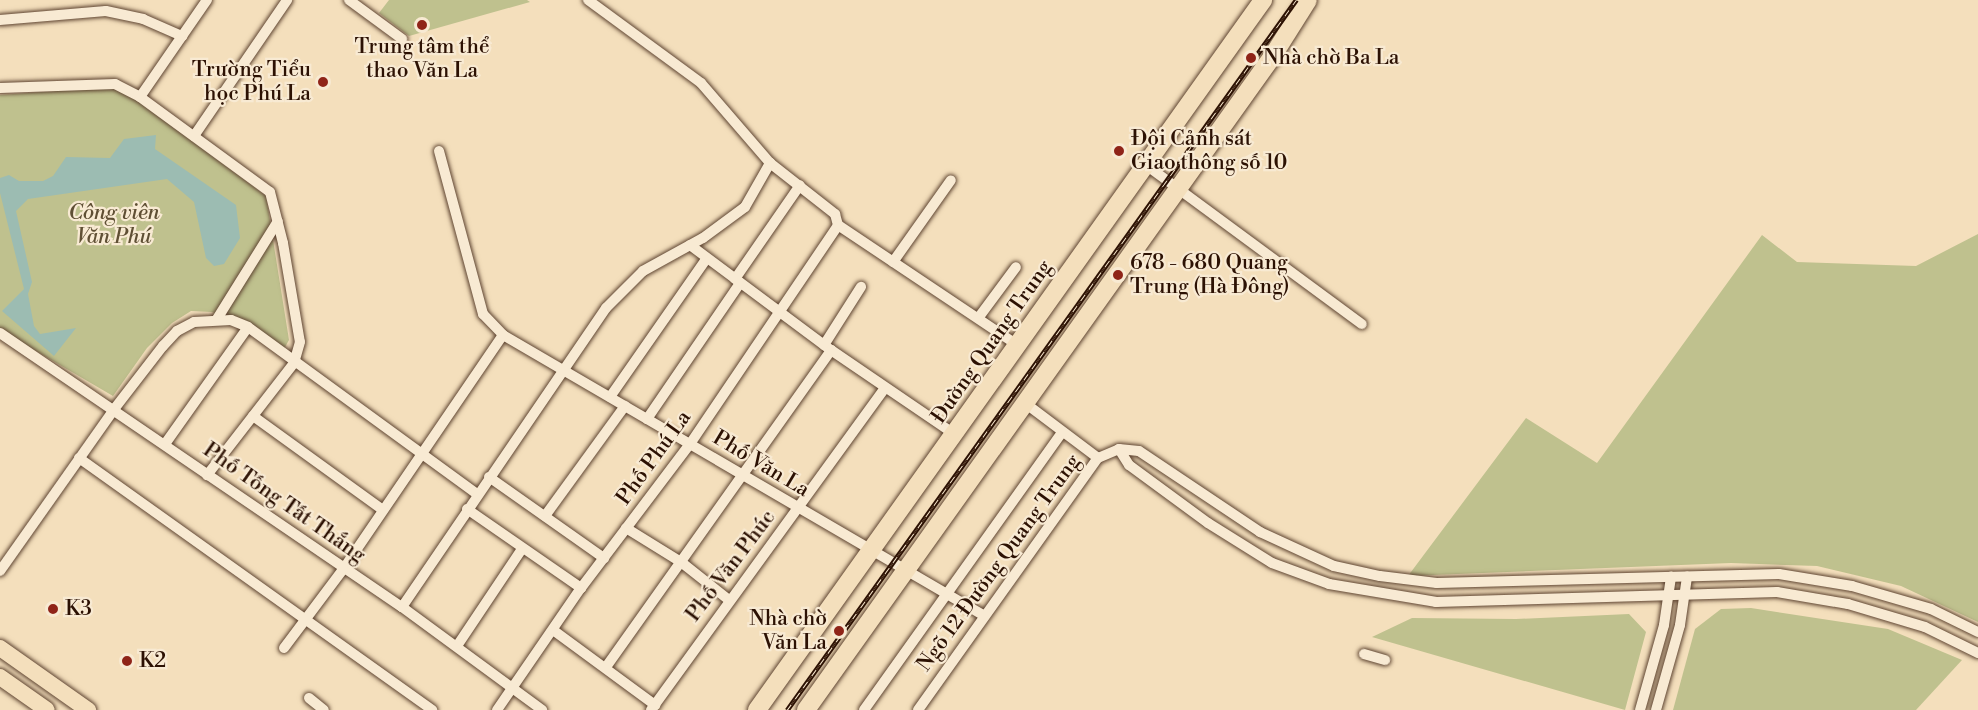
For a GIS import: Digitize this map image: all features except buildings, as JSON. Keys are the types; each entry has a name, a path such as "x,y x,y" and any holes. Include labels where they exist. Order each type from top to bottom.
{"highway":[{"name":"Đường Quang Trung","path":"757,710 1263,0"},
{"path":"806,710 1179,188 1301,4"}],"main road":[{"path":"0,648 88,710"},
{"path":"0,677 47,710"}],"street":[{"path":"140,97 207,0"},
{"path":"194,136 287,0"},
{"path":"349,0 402,39"},
{"path":"588,0 701,83 770,163 835,214 837,225 979,317 1017,345"},
{"path":"0,20 106,11 143,19 182,36"},
{"path":"0,88 115,84 140,97 270,192 278,221 300,342 294,363 207,475"},
{"name":"Phố Văn La","path":"439,151 483,314 503,335 798,509 907,568 982,615"},
{"path":"402,607 467,508 606,308 643,271 690,245 745,207 770,163"},
{"path":"1146,165 1362,324"},
{"path":"893,262 951,180"},
{"path":"647,419 800,185"},
{"path":"217,319 278,221"},
{"name":"Phố Phú La","path":"497,710 581,588 690,444 837,225"},
{"path":"690,245 827,348 954,434"},
{"path":"610,397 707,258"},
{"path":"979,317 1016,267"},
{"path":"606,667 744,476 827,348 861,287"},
{"path":"0,571 115,408 177,331 194,322 217,319 248,327 294,363 477,494"},
{"path":"165,444 248,327"},
{"name":"Phố Tống Tất Thắng","path":"0,333 115,408 207,475 402,607 542,710"},
{"path":"284,648 344,568 503,335"},
{"name":"Phố Văn Phúc","path":"653,707 885,387"},
{"path":"1025,403 1098,458"},
{"path":"545,516 625,406"},
{"path":"253,416 383,510"},
{"path":"864,710 944,592 1062,432"},
{"path":"1119,449 1139,451 1218,507 1268,536 1334,566 1380,576 1437,583 1779,574 1852,586 1931,609 1978,632"},
{"path":"1119,449 1129,465 1151,482 1272,563 1329,584 1436,602 1778,592 1848,604 1924,627 1978,653"},
{"name":"Ngõ 12 Đường Quang Trung","path":"918,710 982,615 1098,458 1119,449"},
{"path":"79,458 432,710"},
{"path":"489,477 604,558"},
{"path":"467,508 522,549 581,588"},
{"path":"626,528 681,562 729,600"},
{"path":"457,646 522,549"},
{"path":"1640,710 1670,595 1671,577"},
{"path":"1656,710 1686,595 1687,577"},
{"path":"554,630 606,667 653,707"},
{"path":"1364,654 1385,660"},
{"path":"309,698 324,710"}],"green space":[{"name":"Trung tâm thể thao Văn La","path":"389,0 527,0 530,2 409,36 379,13"},
{"name":"Công viên Văn Phú","path":"110,87 136,100 266,196 289,340 284,349 247,324 212,312 191,311 172,323 147,348 113,396 0,330 0,95"},
{"path":"1978,234 1978,622 1901,586 1817,566 1731,563 1408,576 1526,418 1597,463 1762,235 1797,262 1916,266"},
{"path":"1751,608 1888,629 1962,660 1916,710 1673,710 1695,629 1721,609"},
{"path":"1629,614 1646,632 1625,710 1372,637 1412,618 1516,619"}],"water":[{"path":"156,135 155,149 236,205 240,238 224,264 214,266 206,258 194,202 167,179 28,199 16,211 32,282 28,294 34,326 40,334 76,328 54,356 2,311 24,289 0,193 0,178 9,175 19,181 43,181 53,176 66,157 110,158 124,139"}],"railway":[{"path":"787,710 1296,0"}],"place":[{"name":"Trung tâm thể thao Văn La","path":"422,25"},
{"name":"Nhà chờ Ba La","path":"1251,58"},
{"name":"Trường Tiểu học Phú La","path":"323,82"},
{"name":"Đội Cảnh sát Giao thông số 10","path":"1119,151"},
{"name":"678 - 680 Quang Trung (Hà Đông)","path":"1118,275"},
{"name":"K3","path":"53,609"},
{"name":"Nhà chờ Văn La","path":"839,631"},
{"name":"K2","path":"127,661"}]}
